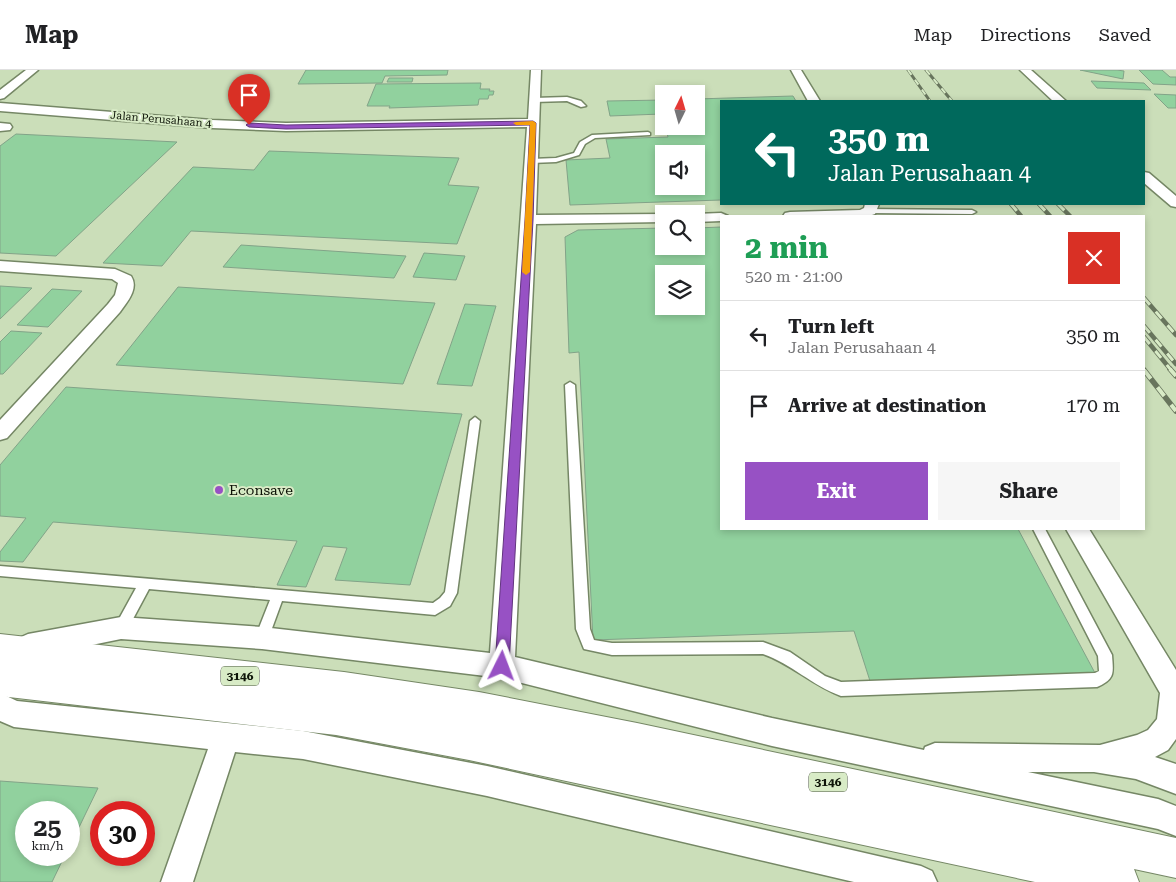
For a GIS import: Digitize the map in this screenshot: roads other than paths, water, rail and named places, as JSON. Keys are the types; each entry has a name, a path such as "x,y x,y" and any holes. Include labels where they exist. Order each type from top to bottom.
{"main road":[{"name":"3146","path":"3,659 336,718 474,726 637,741 1176,858"},
{"name":"3146","path":"474,726 1119,882"}],"street":[{"path":"0,96 33,70"},
{"path":"502,666 529,220 536,70"},
{"path":"796,70 813,100"},
{"path":"1025,70 1059,100"},
{"name":"Jalan Perusahaan 4","path":"0,106 212,124 286,127 533,123"},
{"path":"1145,177 1176,203"},
{"path":"844,215 871,211"},
{"path":"705,218 720,217"},
{"path":"529,220 655,218"},
{"path":"0,266 114,274 125,279 127,286 114,308 0,433"},
{"path":"0,408 21,410"},
{"path":"1078,530 1175,692 1173,712 1168,730 1151,746 1094,758"},
{"path":"3,659 121,628 262,638 502,666 772,732 1158,814 1176,822"},
{"path":"0,706 14,714 303,745 487,780 921,882"},
{"path":"176,882 226,737"},
{"path":"885,757 1094,758 1136,766 1176,779"}],"lane":[{"path":"534,100 569,100 576,101 583,106"},
{"path":"532,161 567,158 577,154 582,143 594,136 648,134"},
{"path":"871,211 972,212"},
{"path":"570,385 583,630 589,645 612,649 763,648 793,660 815,678 830,686 841,689 1096,680 1106,674 1105,655 1040,530"},
{"path":"0,571 435,609 445,602 451,593 475,420"},
{"path":"121,628 146,583"},
{"path":"262,638 278,595"}],"railway":[{"path":"908,70 929,100"},
{"path":"926,70 951,100"},
{"path":"1012,205 1020,215"},
{"path":"1040,205 1049,215"},
{"path":"1059,205 1069,215"},
{"path":"1145,299 1176,335"},
{"path":"1145,327 1176,364"},
{"path":"1145,338 1171,370"},
{"path":"1170,369 1176,376"},
{"path":"1145,371 1176,411"}],"place":[{"name":"Econsave","path":"219,490"}]}
